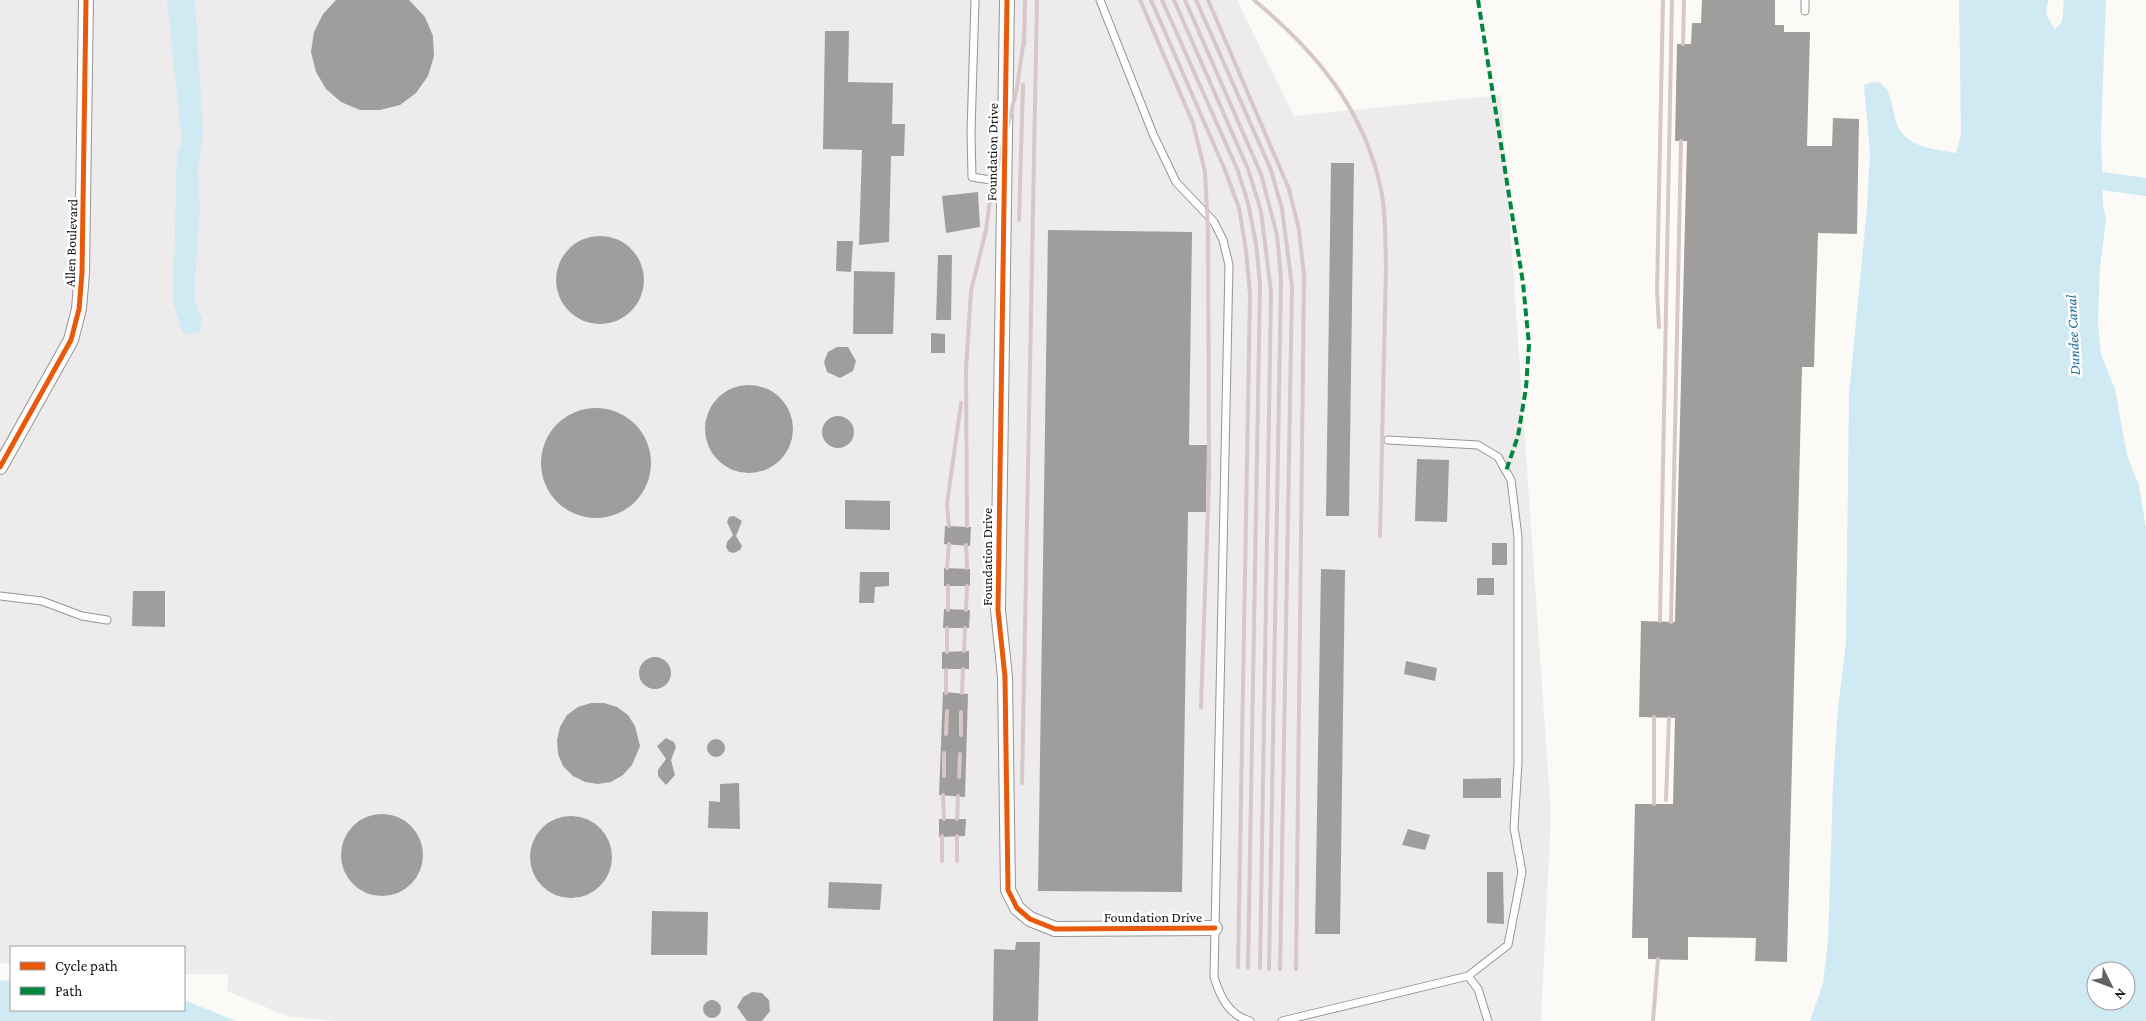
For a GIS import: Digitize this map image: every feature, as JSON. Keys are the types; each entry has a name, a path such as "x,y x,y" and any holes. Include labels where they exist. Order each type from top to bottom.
{"street":[{"name":"Allen Boulevard","path":"0,467 71,340 79,309 82,273 86,0"},
{"name":"Foundation Drive","path":"1007,0 1002,182 998,610 1005,677 1008,890 1017,908 1030,919 1055,929 1216,928"}],"lane":[{"path":"975,0 971,132 972,178 1002,182"},
{"path":"1100,0 1153,134 1176,182 1214,222 1223,240 1229,265 1214,976 1220,996 1230,1009 1242,1019 1250,1021"},
{"path":"1805,0 1805,11"},
{"path":"1282,1021 1468,976 1508,945 1522,872 1514,828 1518,763 1518,537 1511,480 1498,457 1478,445 1388,440"},
{"path":"0,596 42,601 82,616 107,620"},
{"path":"1468,976 1478,989 1488,1021"}],"shaded area":[{"path":"0,0 1237,0 1294,116 1501,95 1551,814 1541,1021 332,1021 287,1016 227,991 229,974 185,974 185,946 10,946 10,964 0,963"}],"water":[{"path":"167,0 195,0 203,132 198,169 200,207 194,297 202,320 201,331 189,335 182,331 173,303 177,151 182,143"},
{"name":"Dundee Canal","path":"1959,0 2048,0 2046,14 2055,30 2062,21 2064,0 2106,0 2101,134 2103,204 2106,221 2100,266 2098,323 2101,354 2115,389 2127,455 2139,485 2146,529 2146,1021 1810,1021 1823,983 1828,942 1833,784 1838,707 1846,642 1849,394 1867,207 1870,152 1864,85 1872,82 1881,83 1887,90 1897,125 1909,140 1926,147 1956,153 1961,135"},
{"path":"0,980 10,981 10,1011 185,1011 185,1000 236,1021 0,1021"}],"building":[{"path":"336,0 409,0 425,17 433,36 434,56 428,76 416,93 400,105 380,110 360,110 341,102 326,89 316,72 311,52 314,32 323,14"},
{"path":"1702,0 1775,0 1775,25 1784,25 1784,32 1810,32 1807,146 1832,146 1833,118 1859,119 1857,234 1818,233 1814,367 1802,367 1787,962 1755,961 1756,938 1688,937 1688,960 1648,959 1648,938 1632,938 1635,804 1673,804 1675,718 1639,717 1641,621 1675,622 1687,141 1675,141 1677,44 1691,44 1692,23 1701,23"},
{"path":"825,31 849,31 848,82 893,83 892,124 905,124 904,156 891,156 889,242 859,245 862,150 823,149"},
{"path":"1331,163 1354,163 1349,516 1326,516"},
{"path":"978,192 980,227 946,233 942,196"},
{"path":"1048,230 1192,232 1189,445 1207,445 1206,512 1188,512 1182,892 1038,891"},
{"path":"600,236 617,239 631,249 641,263 644,280 641,297 631,311 617,321 600,324 583,321 569,311 559,297 556,280 559,263 569,249 583,239"},
{"path":"837,241 853,241 851,272 836,271"},
{"path":"938,255 952,255 951,320 936,320"},
{"path":"854,271 895,272 893,334 853,334"},
{"path":"931,333 945,334 945,353 931,353"},
{"path":"837,347 848,347 856,361 853,371 840,378 827,372 824,362 828,352"},
{"path":"749,385 766,388 780,398 790,412 793,429 790,446 780,460 766,470 749,473 732,470 718,460 708,446 705,429 708,412 718,398 732,388"},
{"path":"596,408 617,412 635,424 647,442 651,463 647,484 635,502 617,514 596,518 575,514 557,502 545,484 541,463 545,442 557,424 575,412"},
{"path":"838,416 849,421 854,432 849,443 838,448 827,443 822,432 827,421"},
{"path":"1417,459 1449,460 1447,522 1415,521"},
{"path":"845,500 890,501 890,530 845,529"},
{"path":"734,516 742,521 736,536 742,546 740,550 734,553 729,552 726,547 727,542 733,535 727,522 729,517"},
{"path":"945,526 971,527 970,546 944,544"},
{"path":"1492,543 1507,543 1507,565 1492,565"},
{"path":"944,568 970,569 970,586 944,586"},
{"path":"1321,569 1345,570 1340,934 1315,934"},
{"path":"860,572 889,572 889,586 875,587 874,603 859,603"},
{"path":"1477,578 1494,578 1494,595 1477,595"},
{"path":"133,591 165,591 165,627 132,626"},
{"path":"944,609 970,610 969,628 943,628"},
{"path":"969,651 969,669 942,669 942,652"},
{"path":"655,657 666,662 671,673 666,684 655,689 644,684 639,673 644,662"},
{"path":"1406,661 1437,668 1435,681 1404,674"},
{"path":"943,692 968,694 965,797 939,795"},
{"path":"591,703 604,703 617,707 628,715 635,726 640,746 632,765 623,775 611,782 598,784 585,782 573,776 563,766 558,754 557,740 560,727 567,715 578,707"},
{"path":"666,738 674,742 676,747 671,760 675,775 666,785 658,776 658,770 666,759 657,746"},
{"path":"716,739 722,742 725,748 722,754 716,757 710,754 707,748 710,742"},
{"path":"1501,778 1501,798 1463,798 1463,779"},
{"path":"739,783 740,829 708,828 709,801 720,802 720,784"},
{"path":"382,814 398,817 411,826 420,839 423,855 420,871 411,884 398,893 382,896 366,893 353,884 344,871 341,855 344,839 353,826 366,817"},
{"path":"571,816 587,819 600,828 609,841 612,857 609,873 600,886 587,895 571,898 555,895 542,886 533,873 530,857 533,841 542,828 555,819"},
{"path":"939,819 966,819 965,836 939,837"},
{"path":"1408,829 1430,835 1425,850 1402,845"},
{"path":"1487,872 1503,872 1504,924 1487,923"},
{"path":"829,882 882,884 880,910 828,908"},
{"path":"652,911 708,912 707,955 651,955"},
{"path":"1016,942 1040,942 1038,1021 993,1021 994,949 1015,950"},
{"path":"752,992 762,993 769,1000 770,1011 762,1021 747,1021 737,1007 743,997"},
{"path":"712,1000 718,1003 721,1009 718,1015 712,1018 706,1015 703,1009 706,1003"}],"waterway":[{"path":"2102,181 2146,187"}],"railway":[{"path":"1024,45 1025,0"},
{"path":"1022,783 1037,0"},
{"path":"1140,0 1193,123 1205,172 1208,230 1209,478 1201,707"},
{"path":"1151,0 1225,170 1239,208 1246,250 1250,294 1238,967"},
{"path":"1162,0 1238,171 1248,203 1256,244 1260,284 1248,968"},
{"path":"1174,0 1248,169 1261,211 1271,292 1260,968"},
{"path":"1185,0 1261,174 1277,235 1281,279 1269,969"},
{"path":"1196,0 1271,170 1282,209 1292,286 1280,969"},
{"path":"1208,0 1289,189 1299,230 1304,276 1296,969"},
{"path":"1254,0 1297,40 1334,83 1362,132 1373,159 1381,189 1385,217 1386,265 1380,536"},
{"path":"1659,327 1657,291 1663,0"},
{"path":"1660,621 1672,0"},
{"path":"1683,44 1684,0"},
{"path":"967,526 966,369 971,291 986,230 991,192 1017,88 1024,38"},
{"path":"1019,220 1023,85"},
{"path":"1671,622 1681,141"},
{"path":"949,526 947,504 961,403"},
{"path":"947,568 949,544"},
{"path":"966,545 967,568"},
{"path":"948,586 948,610"},
{"path":"966,610 967,586"},
{"path":"947,628 947,652"},
{"path":"964,651 965,628"},
{"path":"962,693 963,669"},
{"path":"946,670 946,693"},
{"path":"946,734 947,711"},
{"path":"961,712 961,735"},
{"path":"1654,717 1654,804"},
{"path":"1666,800 1669,718"},
{"path":"944,753 944,776"},
{"path":"959,777 960,754"},
{"path":"943,795 944,819"},
{"path":"957,819 958,796"},
{"path":"942,836 942,861"},
{"path":"957,836 957,861"},
{"path":"1653,1021 1658,959"}],"marked path":[{"path":"1478,0 1523,283 1529,345 1526,388 1518,436 1506,471"}],"cycle path":[{"path":"0,467 71,340 79,309 82,273 86,0"},
{"path":"1007,0 998,610 1005,677 1008,890 1017,908 1030,919 1055,929 1215,928"}]}
